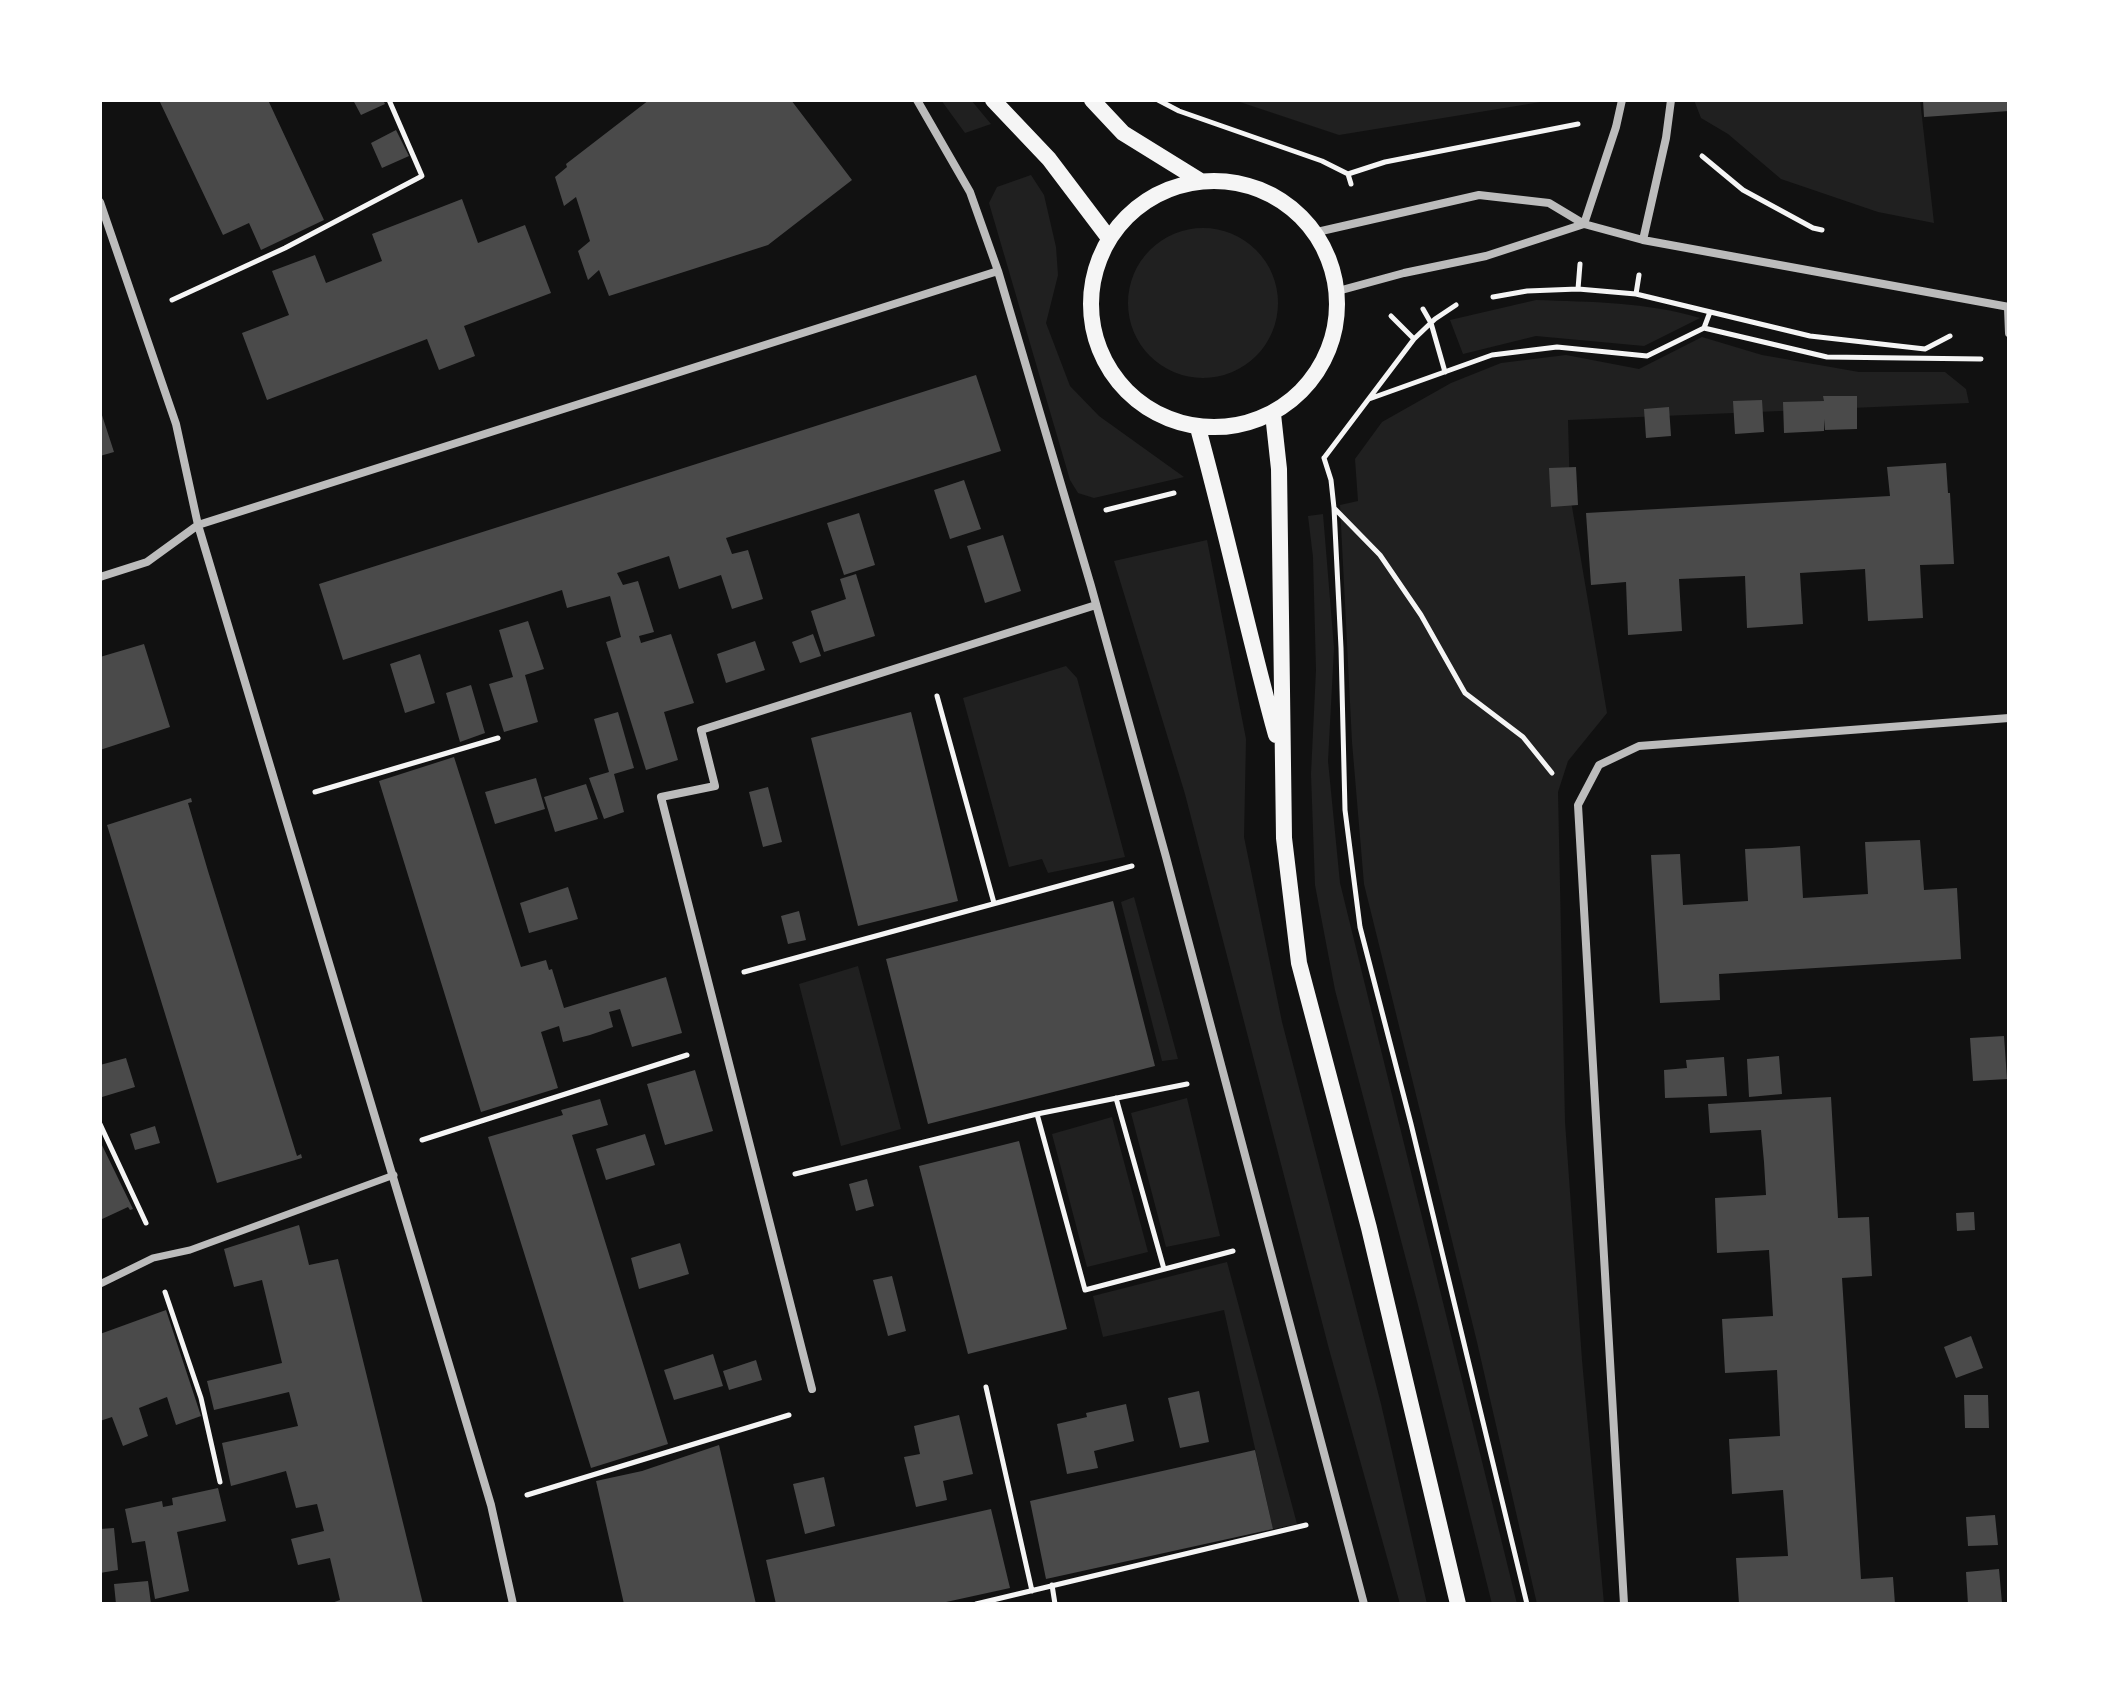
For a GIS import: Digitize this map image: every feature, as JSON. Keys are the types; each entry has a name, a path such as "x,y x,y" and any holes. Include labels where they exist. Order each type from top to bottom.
{"main road":[{"path":"993,100 1049,159 1108,237"},
{"path":"1092,100 1123,133 1199,180"},
{"path":"1199,180 1244,182 1285,200 1317,232 1331,260 1338,291 1333,340 1311,383 1273,414 1237,427 1198,428 1151,412 1114,379 1093,334 1091,284 1108,237 1147,198 1199,180"},
{"path":"1273,414 1279,469 1284,838 1299,963 1369,1228 1458,1604"},
{"path":"1198,428 1245,623 1282,755"}],"street":[{"path":"917,100 970,192 998,271 1166,857 1364,1604"},
{"path":"1584,224 1622,100"},
{"path":"1643,240 1666,138 1671,100"},
{"path":"1317,232 1479,195 1549,203 1584,224 1643,240 2008,308 2009,333"},
{"path":"100,202 176,424 198,525 491,1505 513,1604"},
{"path":"1338,291 1486,256 1584,224"},
{"path":"100,577 147,562 198,525 998,271"},
{"path":"812,1389 661,797 715,786 701,730 1096,605"},
{"path":"1624,1604 1578,805 1599,765 1639,746 2009,718"},
{"path":"100,1284 157,1257 190,1250 394,1175"}],"path":[{"path":"138,315 285,248 422,176 389,100"},
{"path":"1481,300 1527,291 1578,289 1636,294 1810,336 1925,349 2008,308"},
{"path":"1414,339 1451,306 1466,303"},
{"path":"1704,328 1710,312"},
{"path":"1368,400 1492,355 1557,347 1647,356 1704,328 1827,357 1994,359"},
{"path":"1324,458 1331,480 1334,508 1345,810 1360,927 1527,1604"},
{"path":"1334,508 1380,555 1421,615 1465,693 1523,737 1578,805"},
{"path":"926,659 994,903"},
{"path":"282,801 498,738"},
{"path":"708,982 1166,857"},
{"path":"387,1151 724,1043"},
{"path":"759,1183 1037,1114 1226,1077"},
{"path":"1116,1098 1164,1269"},
{"path":"1037,1114 1085,1290 1269,1242"},
{"path":"100,1124 157,1257 201,1398 220,1482"},
{"path":"986,1387 1032,1591"},
{"path":"491,1505 798,1412 791,1395 812,1389"},
{"path":"976,1604 1341,1517"},
{"path":"1052,1585 1055,1604"}],"shaded area":[{"path":"941,100 971,100 991,124 965,133"},
{"path":"1234,100 1553,100 1339,135"},
{"path":"1694,100 1920,100 1934,223 1878,212 1781,179 1728,134 1701,118"},
{"path":"1031,175 1044,195 1056,247 1058,275 1046,323 1070,386 1099,416 1184,477 1094,498 1078,493 1070,480 989,203 997,187"},
{"path":"1203,228 1232,234 1256,250 1272,274 1278,303 1272,332 1256,356 1232,372 1203,378 1174,372 1150,356 1134,332 1128,303 1134,274 1150,250 1174,234"},
{"path":"1536,300 1639,306 1700,318 1644,346 1536,336 1463,354 1450,320"},
{"path":"1702,337 1762,355 1859,372 1945,372 1966,389 1969,403 1568,420 1570,495 1607,713 1568,761 1558,792 1565,1122 1604,1604 1537,1604 1477,1342 1364,884 1352,742 1340,505 1358,501 1355,459 1382,422 1451,383 1501,363 1566,355 1639,369"},
{"path":"1323,514 1334,648 1328,761 1340,883 1517,1604 1492,1604 1335,990 1315,885 1311,774 1316,670 1313,557 1308,516"},
{"path":"1207,540 1246,739 1244,837 1282,1022 1381,1404 1427,1604 1400,1604 1329,1349 1185,794 1114,561"},
{"path":"1066,666 1077,678 1125,857 1048,873 1042,859 1009,867 963,698"},
{"path":"1134,897 1178,1059 1162,1061 1121,902"},
{"path":"858,966 901,1129 841,1146 799,984"},
{"path":"1187,1098 1220,1236 1166,1247 1131,1113"},
{"path":"1112,1117 1148,1252 1087,1267 1052,1134"},
{"path":"1227,1262 1297,1524 1273,1529 1224,1310 1103,1337 1093,1296"}],"building":[{"path":"159,100 268,100 324,220 261,250 249,223 223,235"},
{"path":"353,100 383,100 385,104 361,115"},
{"path":"649,100 791,100 852,180 768,245 609,296 599,270 588,280 578,251 590,241 576,197 564,206 555,177 567,167 566,164"},
{"path":"1923,100 2009,100 2009,111 1924,117"},
{"path":"396,130 409,156 382,168 371,143"},
{"path":"462,199 478,243 525,225 551,293 464,326 475,356 439,370 427,339 267,400 242,333 289,315 272,271 315,255 326,283 382,261 372,234"},
{"path":"976,375 1001,451 726,538 732,554 748,550 763,599 732,609 721,575 679,589 669,556 617,573 623,585 638,581 654,632 639,636 641,643 671,634 694,703 664,712 678,760 646,770 606,642 621,637 610,596 567,608 562,590 343,660 319,584"},
{"path":"1823,396 1857,396 1857,429 1825,430 1824,419 1824,431 1784,433 1783,402 1824,401"},
{"path":"1762,400 1764,432 1735,434 1733,401"},
{"path":"1669,407 1671,436 1646,438 1644,409"},
{"path":"100,409 114,452 100,456"},
{"path":"1946,463 1954,564 1920,565 1923,618 1868,621 1865,569 1800,573 1803,624 1747,628 1745,576 1679,579 1682,631 1628,635 1626,582 1591,585 1586,513 1890,496 1887,467"},
{"path":"1576,467 1578,505 1551,507 1549,468"},
{"path":"964,480 981,529 950,539 934,490"},
{"path":"859,513 875,565 844,575 827,523"},
{"path":"1003,535 1021,591 985,603 967,546"},
{"path":"856,574 875,636 824,652 811,611 846,599 840,579"},
{"path":"528,621 544,669 525,675 538,722 504,732 489,684 513,677 499,630"},
{"path":"813,634 821,656 800,663 792,642"},
{"path":"755,641 765,670 726,683 717,654"},
{"path":"144,644 170,727 100,750 100,657"},
{"path":"420,654 435,703 405,713 390,664"},
{"path":"471,685 485,733 460,742 446,693"},
{"path":"618,712 634,768 614,774 624,812 604,819 589,778 609,772 594,719"},
{"path":"911,712 958,901 858,926 811,738"},
{"path":"454,757 521,967 546,960 549,970 552,969 564,1008 666,977 682,1033 632,1047 620,1009 609,1012 613,1027 590,1035 563,1042 559,1026 541,1032 558,1088 481,1112 379,781"},
{"path":"536,778 545,809 495,824 485,792"},
{"path":"586,784 598,819 555,832 544,797"},
{"path":"768,787 782,842 763,847 749,792"},
{"path":"191,798 192,802 188,803 208,871 297,1156 301,1154 302,1158 217,1183 107,825"},
{"path":"1920,840 1924,890 1957,888 1961,959 1719,974 1720,1000 1660,1003 1651,855 1680,854 1683,905 1748,901 1745,849 1800,846 1803,898 1868,894 1865,842"},
{"path":"568,887 578,919 529,933 520,903"},
{"path":"1113,901 1155,1066 928,1124 886,959"},
{"path":"799,911 806,940 788,944 781,916"},
{"path":"2004,1036 2007,1079 1973,1081 1970,1038"},
{"path":"1779,1056 1782,1094 1749,1097 1747,1059"},
{"path":"1724,1057 1727,1096 1665,1098 1664,1070 1687,1068 1686,1060"},
{"path":"126,1058 135,1087 102,1097 100,1065"},
{"path":"695,1070 713,1131 665,1145 647,1084"},
{"path":"1831,1097 1838,1218 1869,1217 1872,1276 1842,1278 1861,1579 1893,1577 1895,1604 1739,1604 1736,1558 1788,1556 1783,1490 1732,1494 1729,1439 1780,1436 1777,1370 1725,1373 1722,1319 1773,1316 1769,1250 1717,1253 1715,1198 1766,1195 1764,1162 1761,1130 1710,1133 1708,1104"},
{"path":"600,1099 608,1125 572,1135 668,1444 591,1468 488,1137 563,1115 561,1110"},
{"path":"155,1126 160,1143 135,1150 130,1134"},
{"path":"645,1134 655,1165 606,1180 596,1149"},
{"path":"100,1141 133,1209 128,1207 100,1220"},
{"path":"1019,1141 1067,1329 968,1354 919,1166"},
{"path":"867,1179 874,1206 856,1211 849,1184"},
{"path":"1974,1212 1975,1230 1957,1231 1956,1213"},
{"path":"299,1225 309,1265 338,1259 423,1604 329,1604 340,1600 330,1558 298,1565 291,1539 324,1531 317,1504 296,1508 286,1471 231,1486 222,1443 298,1426 289,1392 214,1410 207,1381 282,1363 262,1280 234,1287 224,1249"},
{"path":"680,1243 689,1274 639,1289 631,1258"},
{"path":"892,1276 906,1331 888,1336 873,1280"},
{"path":"166,1310 201,1416 176,1425 167,1397 139,1408 148,1436 123,1446 112,1417 100,1421 100,1334"},
{"path":"1971,1336 1983,1368 1956,1378 1944,1347"},
{"path":"713,1354 723,1386 674,1400 664,1370"},
{"path":"756,1360 762,1380 729,1390 723,1371"},
{"path":"1199,1391 1209,1442 1180,1448 1168,1398"},
{"path":"1964,1395 1988,1395 1989,1428 1965,1428"},
{"path":"1126,1404 1134,1441 1094,1451 1098,1468 1067,1474 1057,1424 1087,1417 1086,1413"},
{"path":"959,1415 973,1474 943,1481 947,1500 916,1507 904,1457 920,1454 914,1426"},
{"path":"719,1445 756,1604 624,1604 596,1481 642,1471"},
{"path":"1255,1450 1273,1529 1046,1579 1030,1501"},
{"path":"824,1477 835,1526 805,1534 793,1484"},
{"path":"218,1488 226,1521 177,1532 189,1591 155,1599 145,1541 132,1543 125,1509 162,1501 163,1507 173,1505 172,1498"},
{"path":"991,1509 1010,1588 937,1604 776,1604 766,1560"},
{"path":"1995,1515 1998,1545 1968,1546 1966,1517"},
{"path":"114,1528 118,1570 100,1573 100,1529"},
{"path":"1999,1569 2002,1603 1968,1604 1966,1572"},
{"path":"148,1581 151,1604 116,1604 114,1584"}]}
